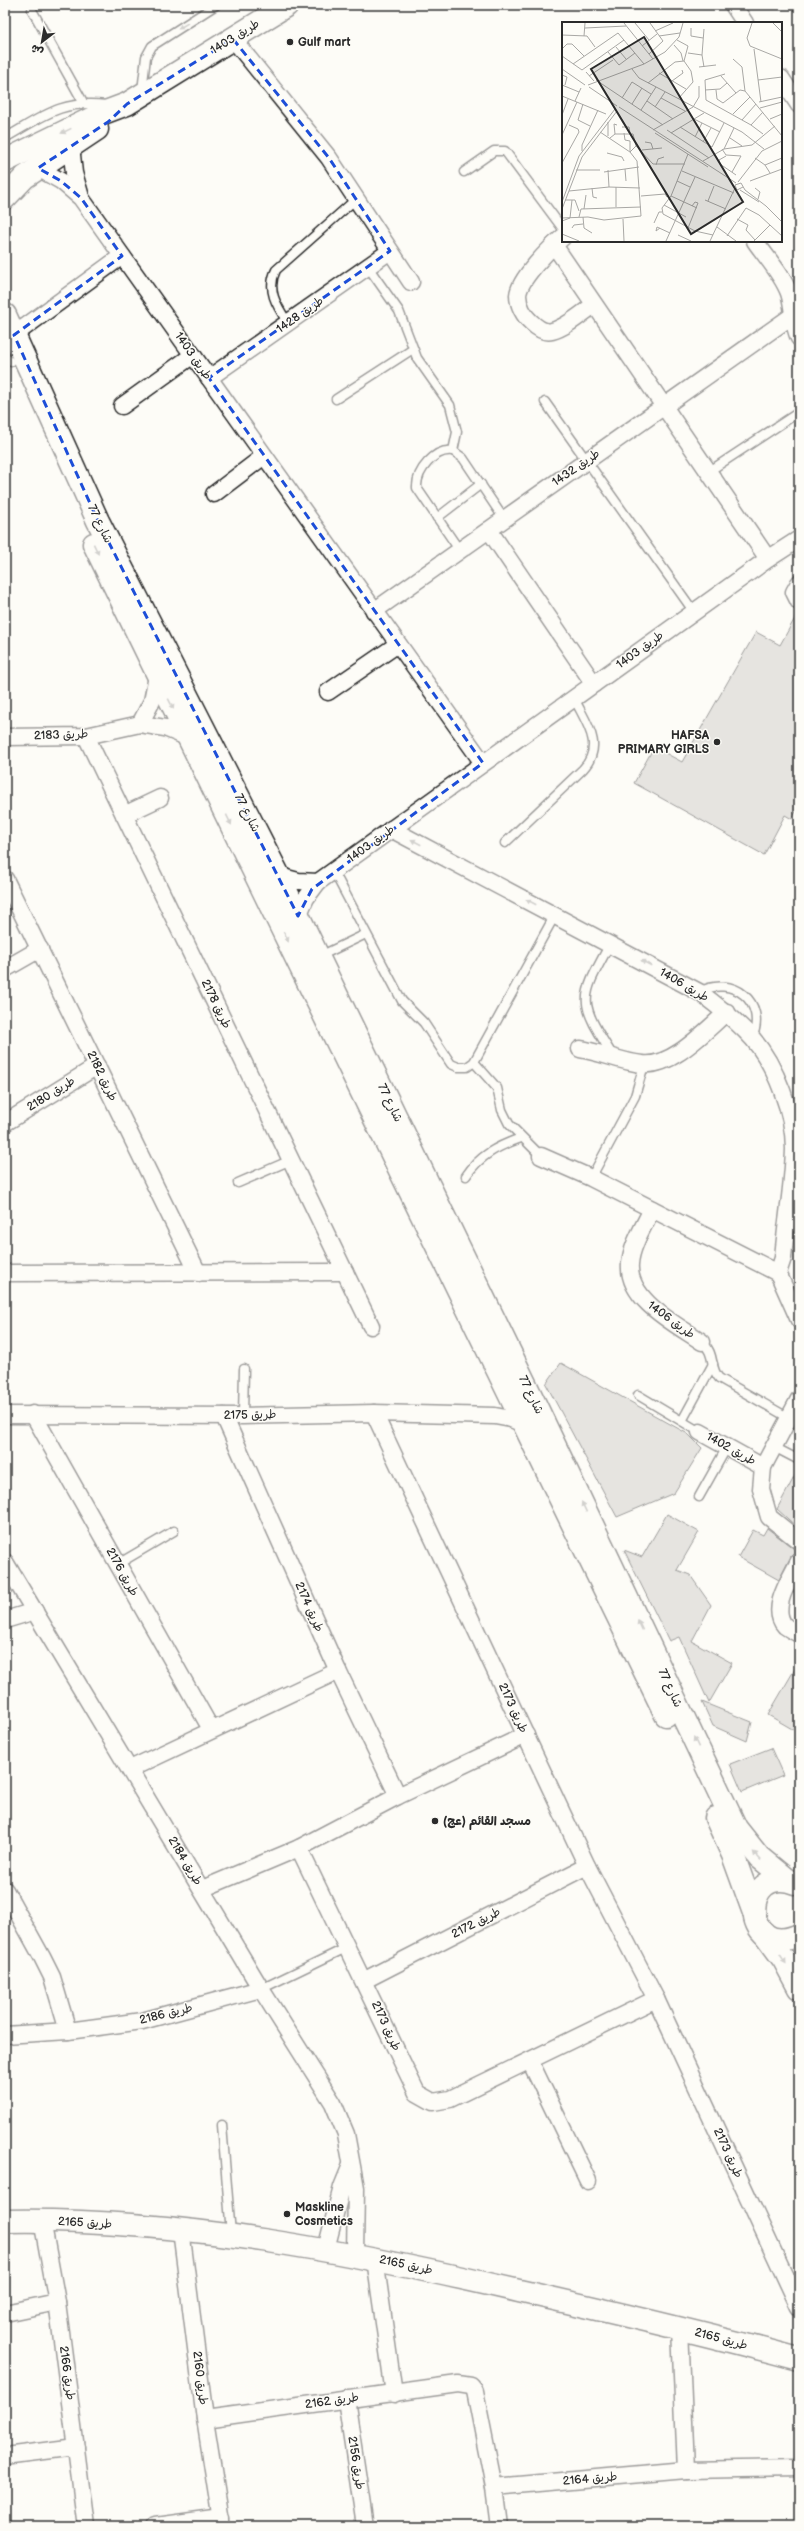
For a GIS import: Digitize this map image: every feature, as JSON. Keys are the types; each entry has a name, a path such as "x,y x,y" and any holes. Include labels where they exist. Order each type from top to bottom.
{"street":[{"name":"طريق 1403","path":"5,161 130,102 287,5"},
{"path":"733,5 744,22"},
{"path":"233,38 329,158 411,282"},
{"path":"782,83 799,105"},
{"name":"طريق 1403","path":"5,198 38,168 115,116 130,102"},
{"name":"طريق 1403","path":"71,146 74,173 81,198"},
{"name":"طريق 1403","path":"38,168 62,180 81,198 483,763"},
{"path":"594,305 565,325 550,332 542,331 535,326 524,313 518,300 519,289 558,241 594,305 768,558"},
{"path":"756,242 785,283 796,313 799,338"},
{"name":"طريق 1428","path":"209,378 390,251"},
{"path":"9,350 122,256"},
{"name":"طريق 1432","path":"374,611 796,313"},
{"name":"شارع 77","path":"5,315 9,350 86,528 157,676 189,738 526,1425 733,1855 758,1927 764,1933"},
{"name":"شارع 77","path":"9,350 279,876 539,1411 736,1828 759,1858 796,1884"},
{"path":"122,406 192,355"},
{"path":"214,494 264,456"},
{"path":"489,530 594,684"},
{"name":"طريق 1403","path":"298,916 306,898 318,882 333,870 768,558 799,539"},
{"path":"799,583 794,592 799,602"},
{"path":"328,692 398,644"},
{"path":"140,724 152,701 157,676"},
{"name":"طريق 2183","path":"5,737 86,736 140,724 165,728 189,738"},
{"name":"طريق 2178","path":"86,736 371,1326"},
{"path":"124,815 160,798"},
{"name":"طريق 1406","path":"391,829 699,992 727,1012 752,1038 775,1078 790,1111 795,1171 783,1258 778,1273"},
{"path":"279,876 298,881 318,882"},
{"name":"طريق 2182","path":"5,879 198,1273"},
{"path":"5,969 40,949"},
{"path":"580,1049 613,1056 644,1065 658,1063 672,1057 727,1012"},
{"name":"طريق 2180","path":"5,1123 97,1066"},
{"path":"541,1156 591,1178 778,1273 794,1298 799,1320"},
{"name":"طريق 1406","path":"652,1209 630,1264 633,1283 643,1300 702,1342"},
{"path":"5,1272 345,1272"},
{"path":"495,1416 504,1405 510,1393"},
{"path":"799,1399 763,1466 761,1489 770,1517 799,1541"},
{"name":"طريق 2175","path":"5,1415 243,1416 374,1413 495,1416 510,1418 526,1425"},
{"name":"طريق 2173","path":"374,1413 587,1866 656,1999 799,2307"},
{"name":"طريق 2176","path":"33,1414 211,1729"},
{"name":"طريق 2174","path":"224,1416 338,1671 398,1796"},
{"name":"طريق 1402","path":"700,1432 763,1466"},
{"path":"799,1561 781,1598 781,1617 785,1626 799,1634"},
{"name":"طريق 2184","path":"5,1562 261,1989 333,2103 346,2134 365,2257 394,2394"},
{"path":"5,1620 35,1611"},
{"path":"130,1769 211,1729 338,1671"},
{"path":"202,1889 299,1848 398,1796 526,1735"},
{"name":"طريق 2173","path":"299,1848 365,1980 417,2092 433,2102 450,2099 656,1999"},
{"name":"طريق 2172","path":"365,1980 587,1866"},
{"path":"753,1910 754,1902 763,1888 770,1883 796,1884"},
{"path":"5,1890 52,1978 68,2031"},
{"path":"764,1933 782,1940 799,1935"},
{"path":"764,1933 784,1960 799,1988"},
{"name":"طريق 2186","path":"5,2035 68,2031 142,2021 261,1989"},
{"path":"530,2061 588,2181"},
{"path":"326,2249 342,2187 351,2165"},
{"name":"طريق 2165","path":"5,2221 42,2220 181,2230 326,2249 680,2328 799,2359"},
{"name":"طريق 2166","path":"42,2220 57,2302 86,2526"},
{"name":"طريق 2160","path":"181,2230 205,2419 222,2522"},
{"path":"5,2313 57,2302"},
{"path":"680,2328 686,2470"},
{"name":"طريق 2162","path":"205,2419 458,2384 471,2386 475,2391 494,2487"},
{"name":"طريق 2156","path":"346,2399 365,2526"},
{"path":"5,2456 76,2447"},
{"name":"طريق 2164","path":"494,2487 686,2470 799,2468"},
{"path":"494,2487 499,2526"},
{"path":"155,2526 222,2522"}],"lane":[{"path":"5,138 63,106 83,102 130,102 152,46 216,5"},
{"path":"32,10 83,102"},
{"path":"464,172 494,151 505,151 562,228"},
{"path":"288,323 272,292 273,277 276,270 356,199"},
{"path":"368,267 399,312 413,349 454,414 457,432 454,451"},
{"path":"336,399 413,349"},
{"path":"545,402 694,612"},
{"path":"708,472 799,412"},
{"path":"460,550 420,494 418,476 424,467 439,453 454,451 463,458 504,519"},
{"path":"437,518 481,484"},
{"path":"505,843 583,769 592,757 594,750 592,738 574,698"},
{"path":"333,870 396,992 424,1023 448,1060 458,1067 467,1067 474,1062 555,915"},
{"path":"318,957 366,934"},
{"path":"610,944 590,980 585,997 592,1020 613,1056"},
{"path":"699,992 717,985 737,989 745,995 755,1012 757,1021 752,1038"},
{"path":"474,1062 493,1082 505,1117 521,1138 541,1156"},
{"path":"591,1178 634,1096 644,1065"},
{"path":"466,1176 481,1157 491,1150 521,1138"},
{"path":"238,1183 291,1160"},
{"path":"702,1342 710,1351 718,1378 789,1418"},
{"path":"682,1421 713,1364"},
{"path":"243,1416 244,1369"},
{"path":"638,1395 700,1432"},
{"path":"699,1497 727,1447"},
{"path":"774,1447 799,1460"},
{"path":"118,1564 174,1532"},
{"path":"261,1989 348,1947"},
{"path":"222,2125 232,2237"}],"highlighted area":[{"path":"233,39 329,158 390,251 209,378 483,763 312,889 298,916 98,521 14,335 122,256 81,198 61,181 38,168 108,122 127,104"}],"building":[{"name":"HAFSA PRIMARY GIRLS","path":"799,611 799,806 792,819 785,815 764,855 634,783 654,747 682,762 756,632 780,645"},
{"path":"561,1363 688,1434 702,1448 674,1493 617,1517 546,1384"},
{"path":"799,1468 799,1529 777,1509"},
{"path":"667,1514 699,1532 677,1570 690,1575 711,1605 692,1641 732,1663 709,1703 679,1637 669,1641 624,1550 642,1557"},
{"path":"767,1528 793,1548 799,1550 791,1556 779,1580 738,1557 753,1530 763,1535"},
{"path":"799,1662 799,1733 768,1715"},
{"path":"702,1702 752,1722 747,1741 713,1726"},
{"path":"771,1748 783,1775 742,1792 730,1764"}],"place":[{"name":"Gulf mart","path":"290,42"},
{"name":"HAFSA PRIMARY GIRLS","path":"717,742"},
{"name":"مسجد القائم (عج)","path":"435,1821"},
{"name":"Maskline Cosmetics","path":"287,2214"}]}
